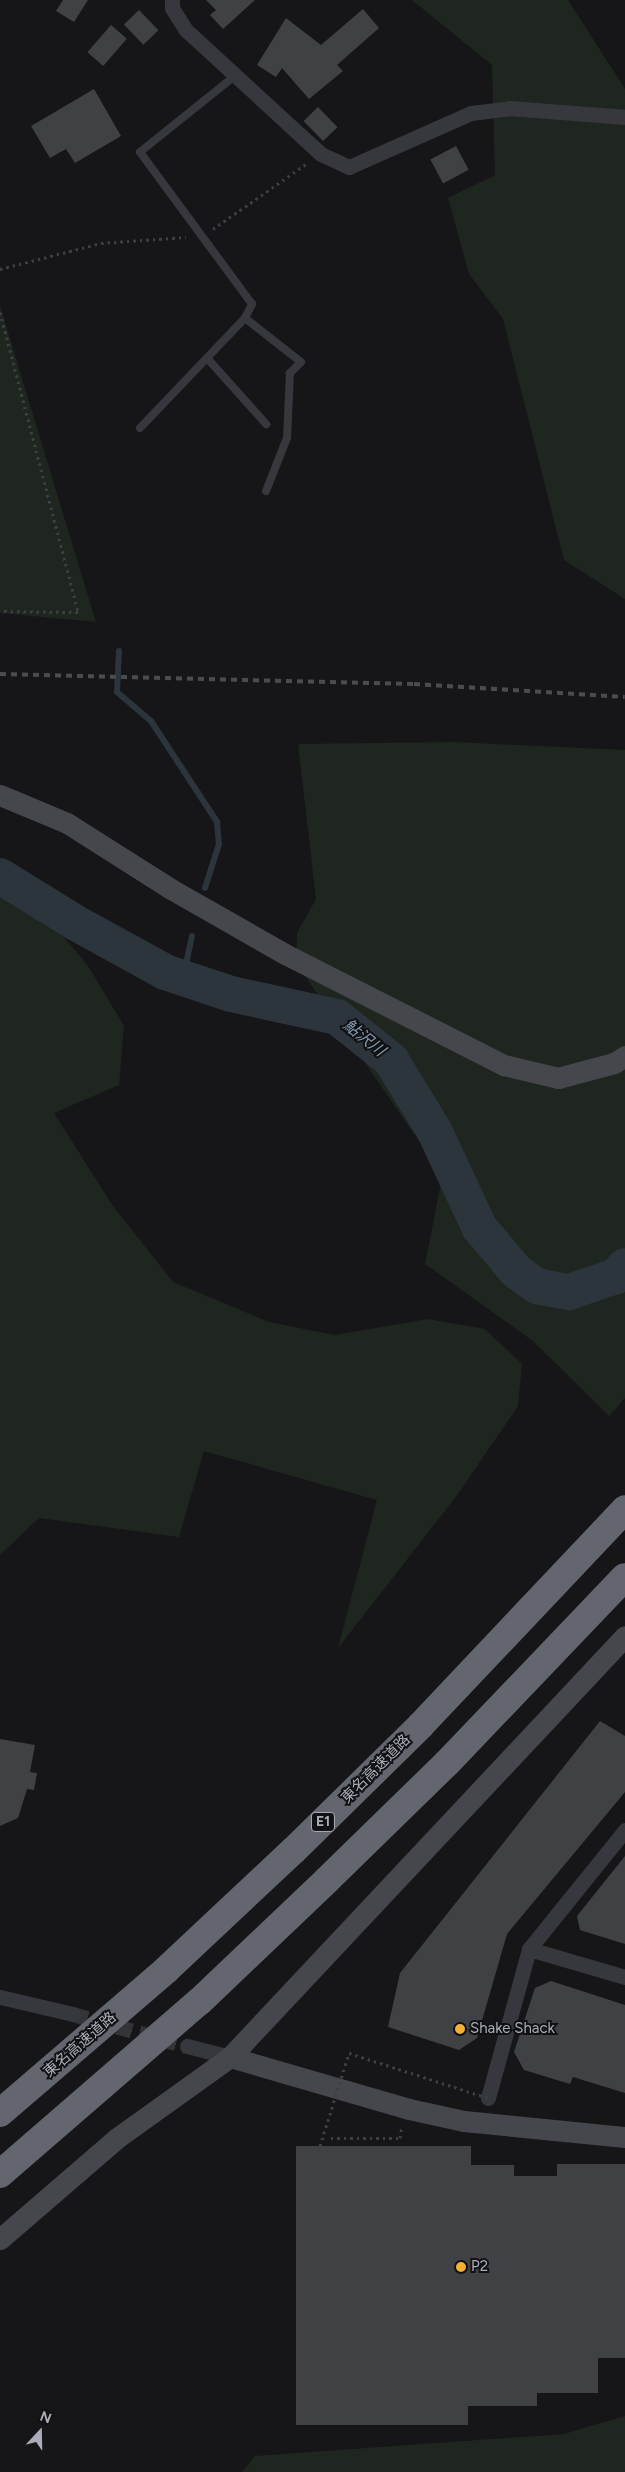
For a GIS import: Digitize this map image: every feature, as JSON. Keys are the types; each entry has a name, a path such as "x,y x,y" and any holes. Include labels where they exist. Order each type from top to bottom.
{"highway":[{"name":"東名高速道路","path":"0,2113 166,1970 294,1850 421,1725 625,1509"},
{"path":"0,2174 200,2000 327,1880 447,1763 625,1577"}],"street":[{"path":"172,0 172,8 186,30 321,154 349,167 471,113 509,108 625,117"},
{"path":"0,795 67,823 171,889 285,954 504,1065 558,1078 614,1063 625,1056"},
{"path":"0,2239 117,2138 230,2057 625,1636"},
{"path":"488,2098 529,1949 625,1830"},
{"path":"529,1949 625,1977"},
{"path":"0,1997 73,2014"},
{"path":"188,2046 455,2119 625,2137"}],"lane":[{"path":"140,428 245,318 252,304 140,152 235,76"},
{"path":"245,318 301,362 290,373 286,438 266,491"},
{"path":"207,358 266,424"}],"path":[{"path":"211,230 321,154"},
{"path":"0,269 101,243 194,236"},
{"path":"0,312 78,612 0,611"},
{"path":"320,2146 349,2053 488,2098"},
{"path":"334,2101 343,2104"},
{"path":"331,2138 400,2138 403,2123 394,2120"}],"shaded area":[{"path":"412,0 568,0 625,89 625,599 564,560 503,319 469,274 448,198 495,175 492,65"},
{"path":"0,306 96,622 0,613"},
{"path":"452,742 625,750 625,1398 609,1416 533,1341 425,1264 447,1153 414,1134 296,963 297,933 316,899 298,744"},
{"path":"0,860 88,966 124,1026 119,1085 54,1113 113,1206 173,1282 269,1322 335,1335 428,1319 485,1329 522,1364 518,1406 458,1494 338,1648 377,1500 204,1451 179,1537 39,1518 0,1555"},
{"path":"625,2416 625,2472 242,2472 255,2456 564,2434"}],"building":[{"path":"63,0 88,0 74,22 56,11"},
{"path":"206,0 255,0 223,29 210,15 216,10"},
{"path":"363,9 379,28 337,65 343,71 309,99 282,68 276,77 257,65 286,18 321,45"},
{"path":"139,10 158,30 143,45 124,25"},
{"path":"111,25 127,39 103,66 87,52"},
{"path":"94,89 121,136 75,163 66,149 50,158 31,126"},
{"path":"318,107 337,127 323,141 304,121"},
{"path":"456,146 469,170 443,183 430,160"},
{"path":"600,1721 625,1736 625,1792 507,1934 477,2038 459,2050 388,2027 400,1973"},
{"path":"0,1739 35,1745 30,1772 37,1773 34,1790 27,1789 18,1818 0,1826"},
{"path":"625,1856 625,1944 580,1930 577,1916"},
{"path":"551,1981 625,2005 625,2093 573,2077 570,2084 524,2070 514,2052 535,1988"},
{"name":"P2","path":"296,2146 471,2146 471,2165 514,2165 514,2176 557,2176 557,2164 625,2164 625,2358 598,2358 598,2393 537,2393 537,2406 468,2406 468,2425 296,2425"}],"waterway":[{"path":"119,651 117,692 151,721 217,822 219,844 205,888"},
{"name":"鮎沢川","path":"0,876 76,923 165,972 231,994 337,1017 391,1060 435,1132 479,1227 516,1271 537,1286 569,1292 616,1276 625,1266"},
{"path":"183,978 192,936"}],"tunnel":[{"path":"73,2014 187,2046"}],"railway":[{"path":"0,674 414,684 625,697"}],"place":[{"name":"Shake Shack","path":"460,2029"},
{"name":"P2","path":"461,2267"}]}
